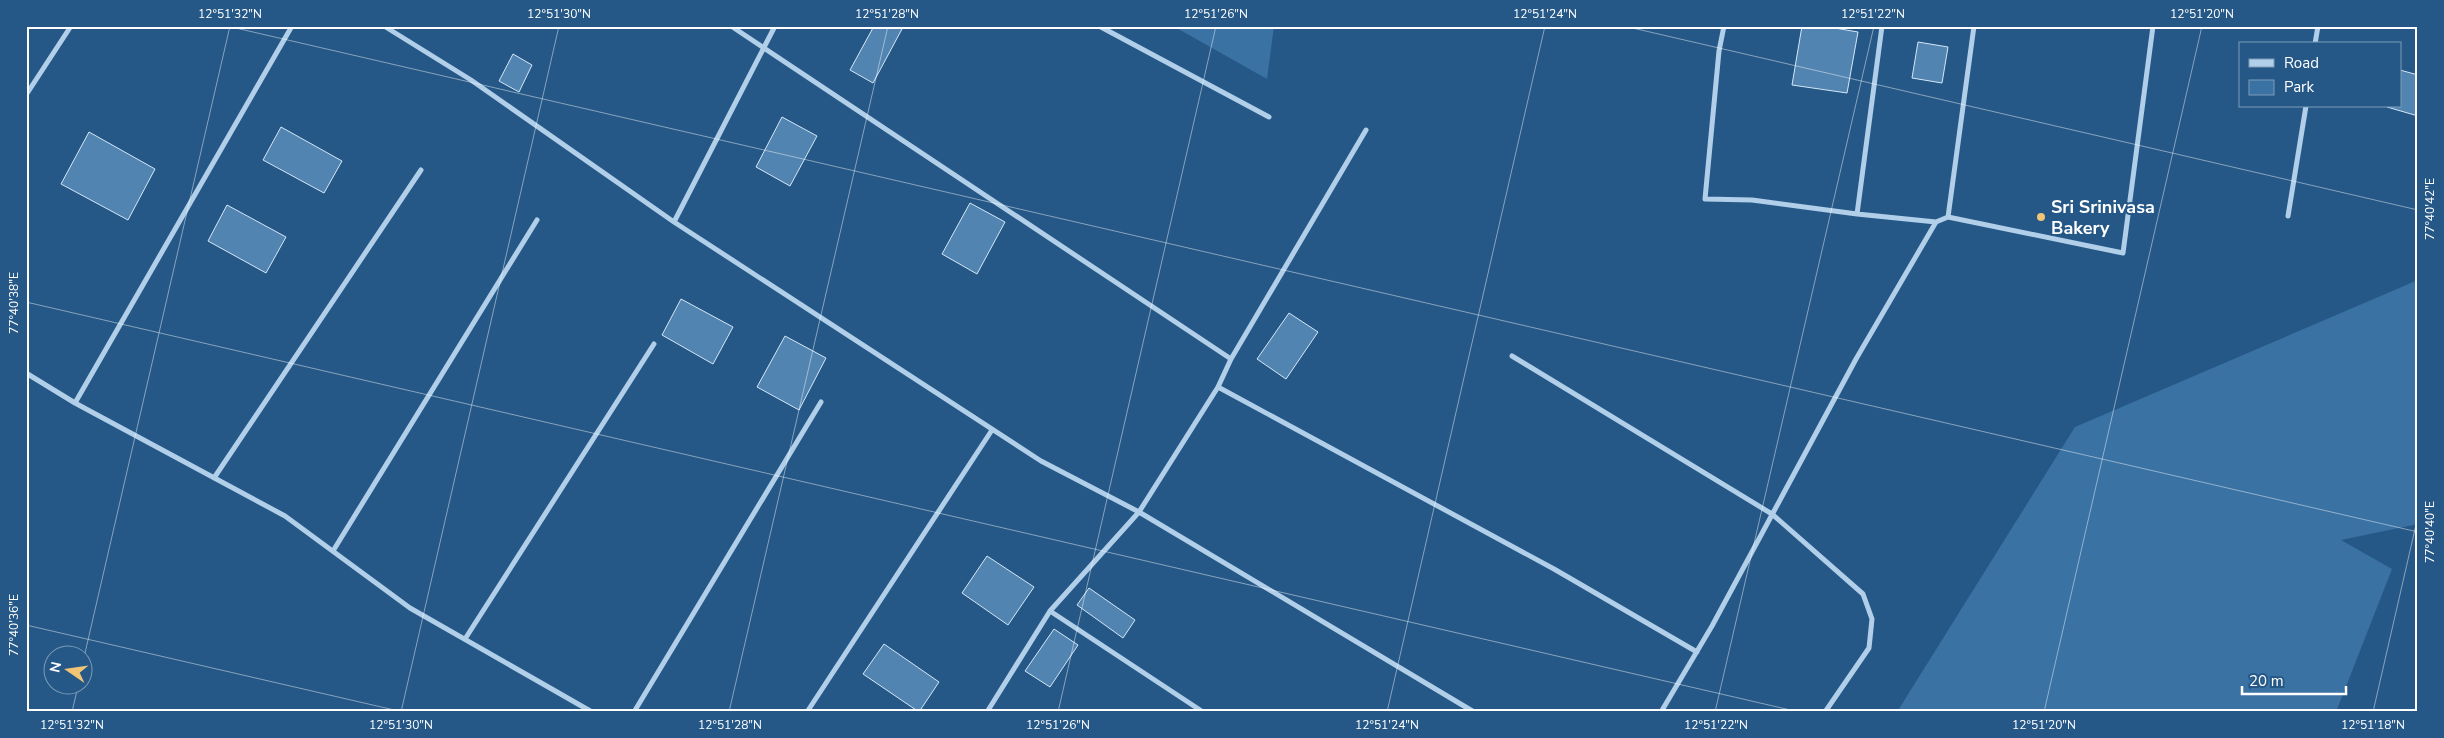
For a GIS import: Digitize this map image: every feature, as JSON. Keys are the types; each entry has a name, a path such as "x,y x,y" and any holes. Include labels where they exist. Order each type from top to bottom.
{"street":[{"path":"26,95 71,26"},
{"path":"75,403 292,26"},
{"path":"384,26 471,80 674,222 1041,462 1139,512 1474,712"},
{"path":"731,26 1231,359"},
{"path":"674,222 775,26"},
{"path":"1099,26 1269,117"},
{"path":"1724,26 1719,51 1705,199 1752,200 1936,222 1948,217 2123,253 2153,26"},
{"path":"1857,214 1882,26"},
{"path":"1948,217 1974,26"},
{"path":"2315,42 2318,26"},
{"path":"2288,216 2306,108"},
{"path":"987,712 1050,611 1139,512 1218,387 1231,359 1366,130"},
{"path":"214,478 421,170"},
{"path":"333,551 537,220"},
{"path":"1661,712 1696,652 1856,359 1936,222"},
{"path":"465,640 654,344"},
{"path":"1512,356 1772,514 1863,594 1872,619 1868,648 1825,712"},
{"path":"26,373 75,403 285,516 410,608 592,712"},
{"path":"1218,387 1554,569 1696,652"},
{"path":"634,712 821,402"},
{"path":"807,712 992,430"},
{"path":"1050,611 1203,712"}],"green space":[{"path":"1173,26 1274,26 1267,79"},
{"path":"2418,280 2418,524 2341,540 2392,569 2336,712 1897,712 2075,427"}],"building":[{"path":"874,26 896,26 902,29 873,83 850,70"},
{"path":"1802,26 1823,26 1858,32 1847,93 1792,85"},
{"path":"1918,42 1948,47 1942,83 1912,78"},
{"path":"513,54 532,65 519,92 499,81"},
{"path":"2402,71 2418,75 2418,116 2390,108 2402,108"},
{"path":"782,117 817,136 790,186 756,167"},
{"path":"281,127 342,161 324,193 263,160"},
{"path":"89,132 155,169 128,220 61,184"},
{"path":"970,203 1005,222 977,274 942,254"},
{"path":"227,205 286,237 266,273 208,241"},
{"path":"681,299 733,327 713,364 662,335"},
{"path":"1289,313 1318,332 1286,379 1257,359"},
{"path":"785,336 826,358 799,410 757,387"},
{"path":"987,556 1034,587 1008,625 962,593"},
{"path":"1089,588 1135,620 1123,638 1077,605"},
{"path":"1054,629 1078,645 1050,687 1025,671"},
{"path":"884,644 939,682 919,712 863,674"}],"place":[{"name":"Sri Srinivasa Bakery","path":"2041,217"}]}
